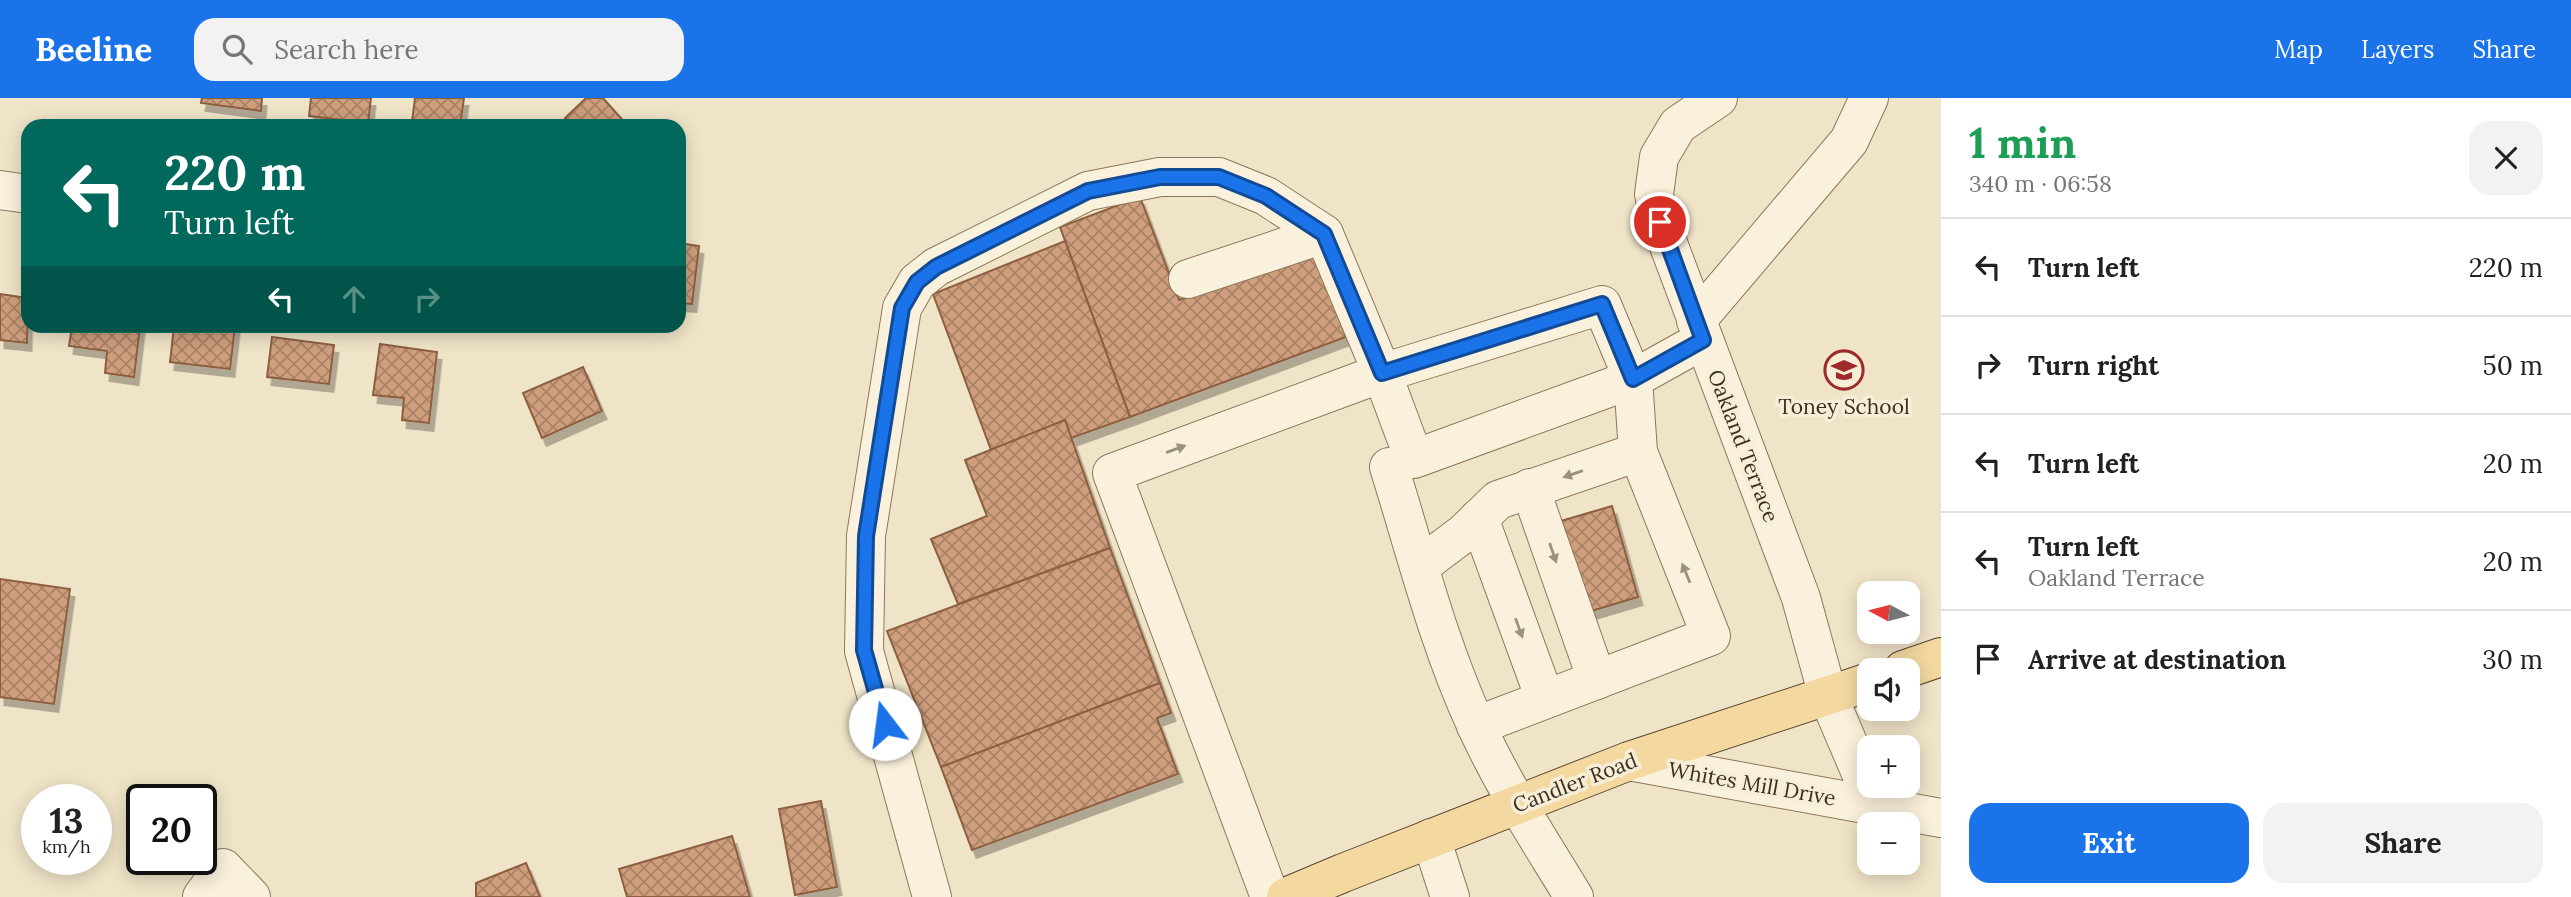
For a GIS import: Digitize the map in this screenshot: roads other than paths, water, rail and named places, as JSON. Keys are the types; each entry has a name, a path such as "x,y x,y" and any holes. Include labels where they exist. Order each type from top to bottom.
{"main road":[{"path":"1920,664 1941,657"},
{"name":"Candler Road","path":"1286,897 1343,885 1431,838 1629,761 1857,686"}],"street":[{"name":"Oakland Terrace","path":"1718,98 1678,125 1660,157 1654,194 1660,222 1801,598 1828,696"},
{"path":"932,897 864,650 866,536 902,308 917,282 936,267 1088,191 1160,177 1219,177 1266,196 1324,234 1382,373 1414,459 1633,379 1700,331 1849,141 1869,98"},
{"path":"0,190 21,193"},
{"path":"1188,279 1324,234"},
{"path":"1270,897 1149,566 1112,473 1382,373 1602,304 1633,379 1638,452 1711,636 1476,726"},
{"path":"1420,566 1464,533 1498,500 1638,452"},
{"path":"1389,467 1448,655 1476,726 1518,804 1574,897"},
{"path":"1530,488 1597,680"},
{"path":"1479,518 1545,699"},
{"name":"Whites Mill Drive","path":"1828,696 1875,806"},
{"name":"Whites Mill Drive","path":"1629,761 1941,818"},
{"path":"1431,838 1450,897"},
{"path":"202,897 223,868 251,897"}],"place":[{"name":"Toney School","path":"1844,370"}]}
